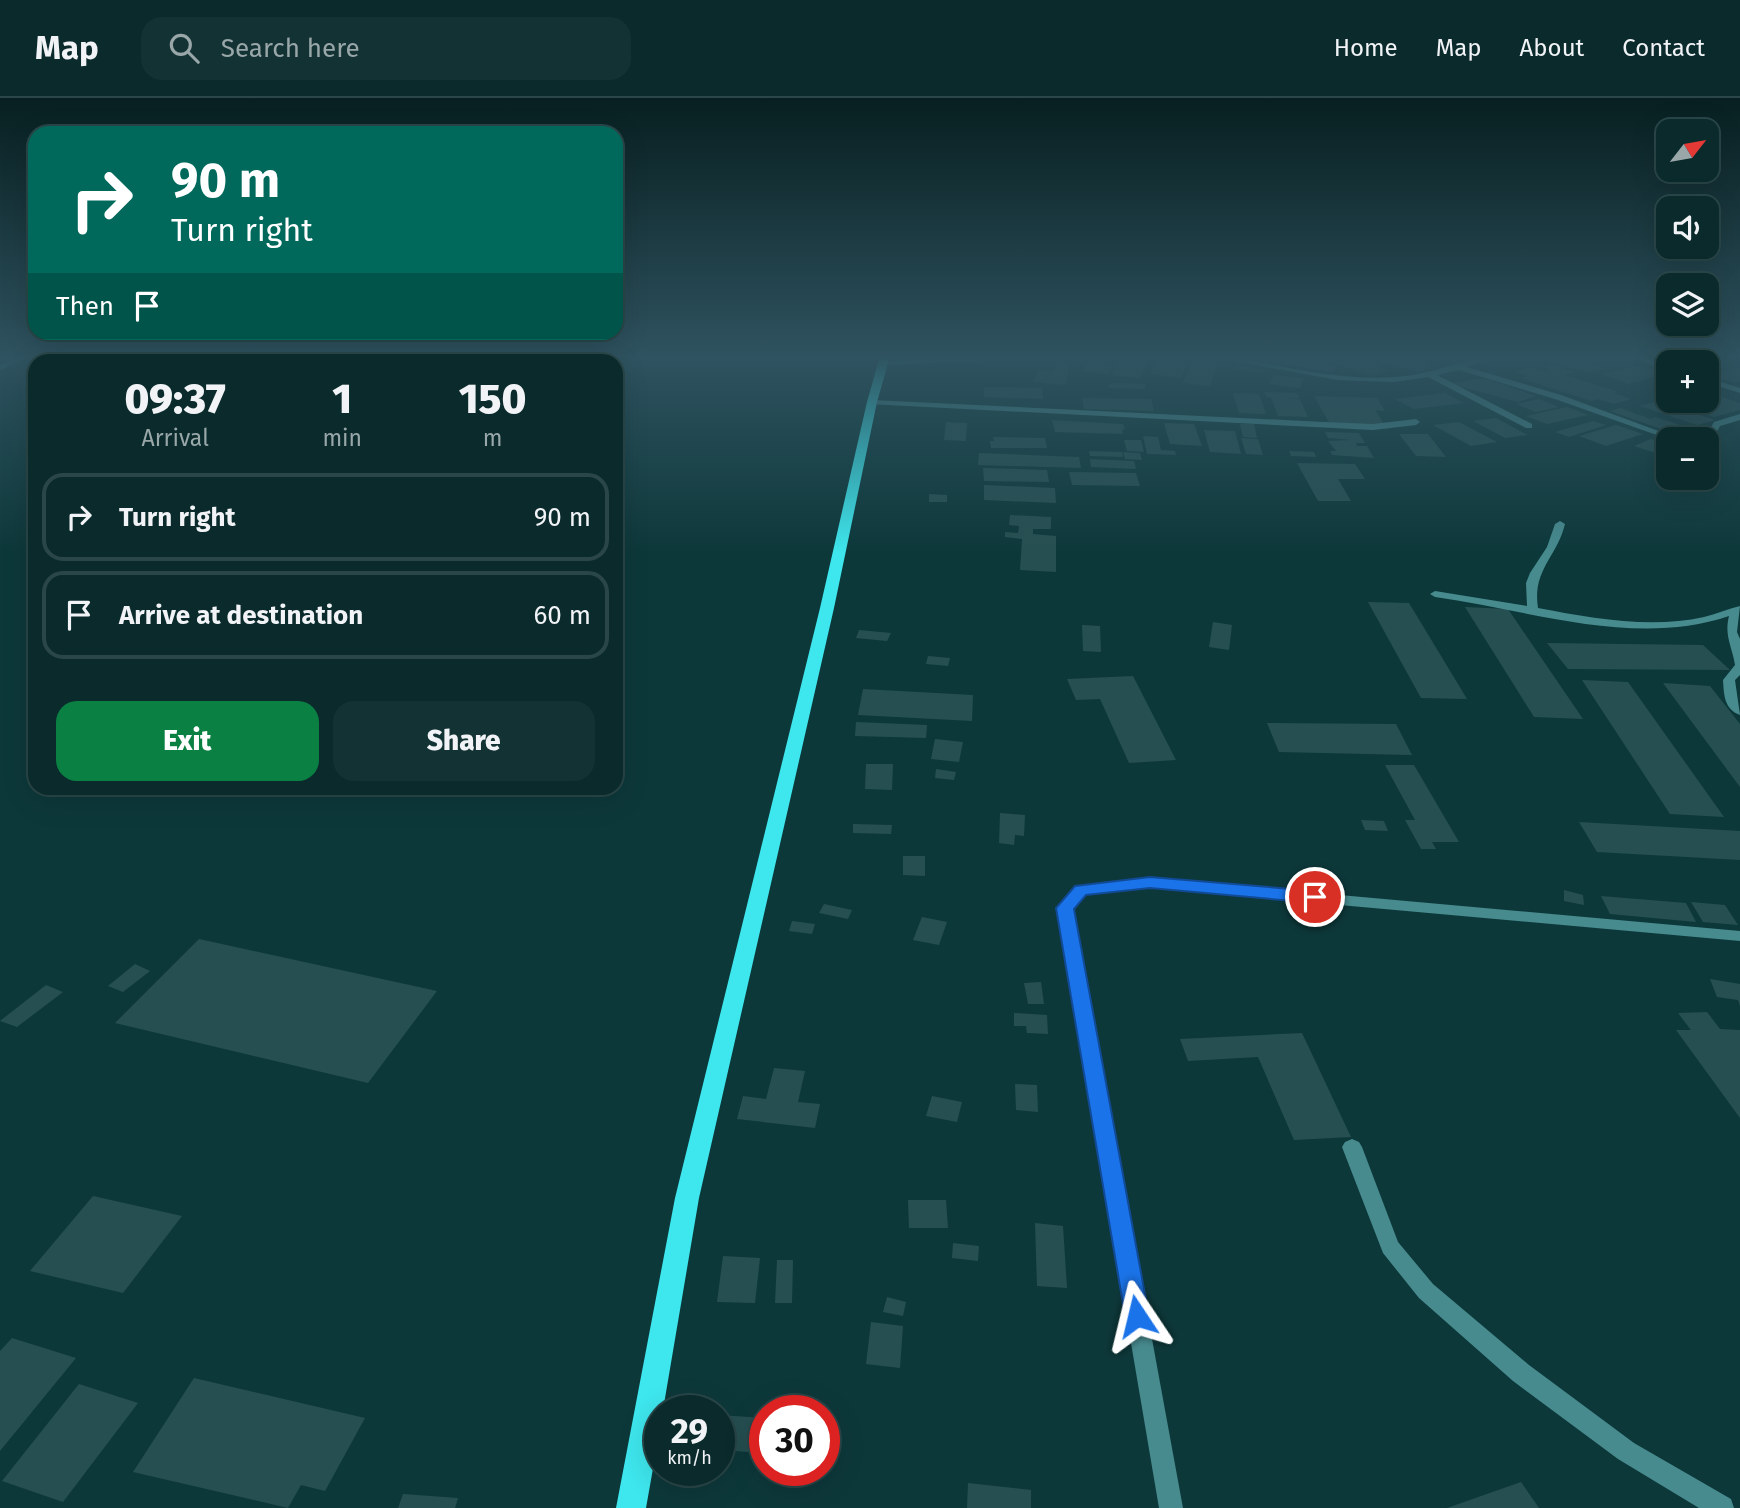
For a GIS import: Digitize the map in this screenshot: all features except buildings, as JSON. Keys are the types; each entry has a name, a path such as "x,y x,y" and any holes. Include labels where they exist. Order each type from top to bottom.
{"main road":[{"path":"631,1508 687,1198 869,422"}],"street":[{"path":"1281,422 1373,427 1416,422"},
{"path":"1521,422 1529,426"},
{"path":"1627,422 1656,432"},
{"path":"1715,427 1724,422"},
{"path":"1717,424 1737,430"},
{"path":"1533,611 1530,587 1534,571 1558,537 1560,524"},
{"path":"1435,594 1533,611 1667,626 1706,622 1738,610"},
{"path":"1738,610 1731,632 1740,653 1740,666 1729,680 1731,701 1740,711"},
{"path":"1171,1508 1065,908 1081,890 1150,883 1740,936"},
{"path":"1352,1147 1390,1247 1426,1291 1521,1373 1616,1443 1722,1508"}],"route":[{"path":"1137,1316 1065,908 1081,890 1109,885 1150,883 1315,897"}]}
